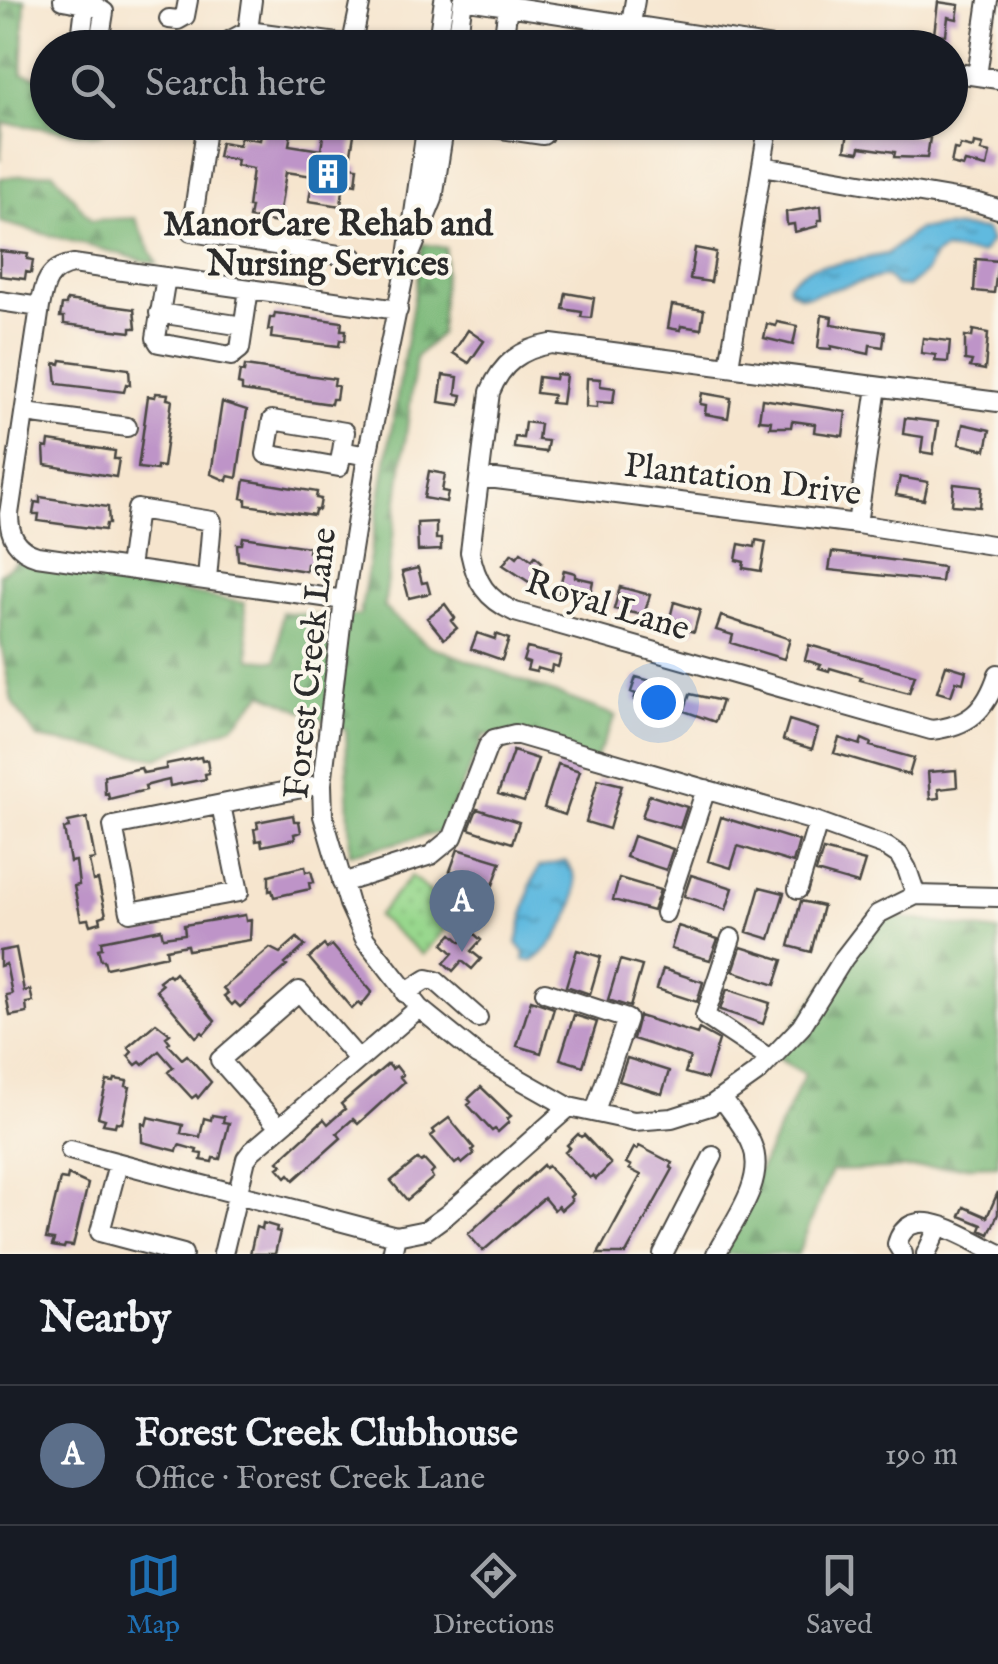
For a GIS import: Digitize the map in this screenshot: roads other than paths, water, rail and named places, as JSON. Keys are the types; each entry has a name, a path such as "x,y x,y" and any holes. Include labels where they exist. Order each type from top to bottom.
{"street":[{"path":"64,0 86,6"},
{"path":"169,19 185,16 188,0"},
{"path":"248,30 252,0"},
{"path":"355,30 361,0"},
{"path":"440,30 444,0"},
{"path":"460,30 466,0 575,8 668,30"},
{"path":"631,24 635,0"},
{"path":"977,76 988,0"},
{"path":"505,30 508,6"},
{"path":"968,75 998,79"},
{"path":"204,140 190,232 352,257"},
{"name":"Forest Creek Lane","path":"424,140 408,256 367,456 344,600 322,784 323,816 364,939 419,1008 476,1055 570,1107 634,1121 672,1118 710,1106 770,1059 801,1027 868,924 878,914 916,895"},
{"name":"Forest Creek Lane","path":"408,256 434,199 442,140"},
{"path":"729,366 766,140"},
{"path":"762,166 979,202 998,209"},
{"path":"344,600 37,556 28,554 14,541 9,514 40,307 47,279 62,266 73,264 398,310"},
{"path":"166,277 159,313 159,344 198,351 235,355 240,349 250,288"},
{"path":"0,300 40,307"},
{"path":"159,313 243,326"},
{"name":"Royal Lane","path":"998,402 551,344 529,348 510,360 490,392 470,552 475,576 498,604 515,612 931,730 954,728 974,716 998,674"},
{"path":"857,524 876,387"},
{"path":"26,413 127,427"},
{"path":"0,446 20,449"},
{"path":"342,450 367,456"},
{"name":"Plantation Drive","path":"480,478 857,524 998,546"},
{"path":"129,568 137,509 212,521 207,580"},
{"path":"342,882 431,855 453,837 488,746 494,739 515,734 818,822 886,847 907,868 916,895 998,896"},
{"path":"221,804 239,892 130,912 113,826 221,804 322,784"},
{"path":"665,912 706,789"},
{"path":"798,889 818,822"},
{"path":"731,938 706,1016 770,1059"},
{"path":"406,993 426,978 431,979 478,1018"},
{"path":"278,1126 220,1060 298,991 358,1058"},
{"path":"546,992 626,1019 596,1110"},
{"path":"223,1254 246,1158 278,1126 419,1008"},
{"path":"716,1254 746,1199 756,1170 752,1142 722,1098"},
{"path":"70,1150 394,1245 448,1214 570,1107"},
{"path":"663,1254 713,1156"},
{"path":"118,1164 100,1232 183,1254"},
{"path":"904,1254 897,1244 908,1224 923,1222 990,1252"},
{"path":"926,1254 938,1226"}],"water":[{"path":"918,229 986,230 991,241 981,254 943,250 908,287 895,286 887,277 880,277 811,295 800,296 790,290 788,284 792,280 813,267 887,254"},
{"path":"565,861 576,886 570,915 543,953 533,961 524,960 525,953 517,943 531,884 539,867"}],"place":[{"name":"ManorCare Rehab and Nursing Services","path":"328,174"},
{"name":"Forest Creek Clubhouse","path":"462,952"}]}
